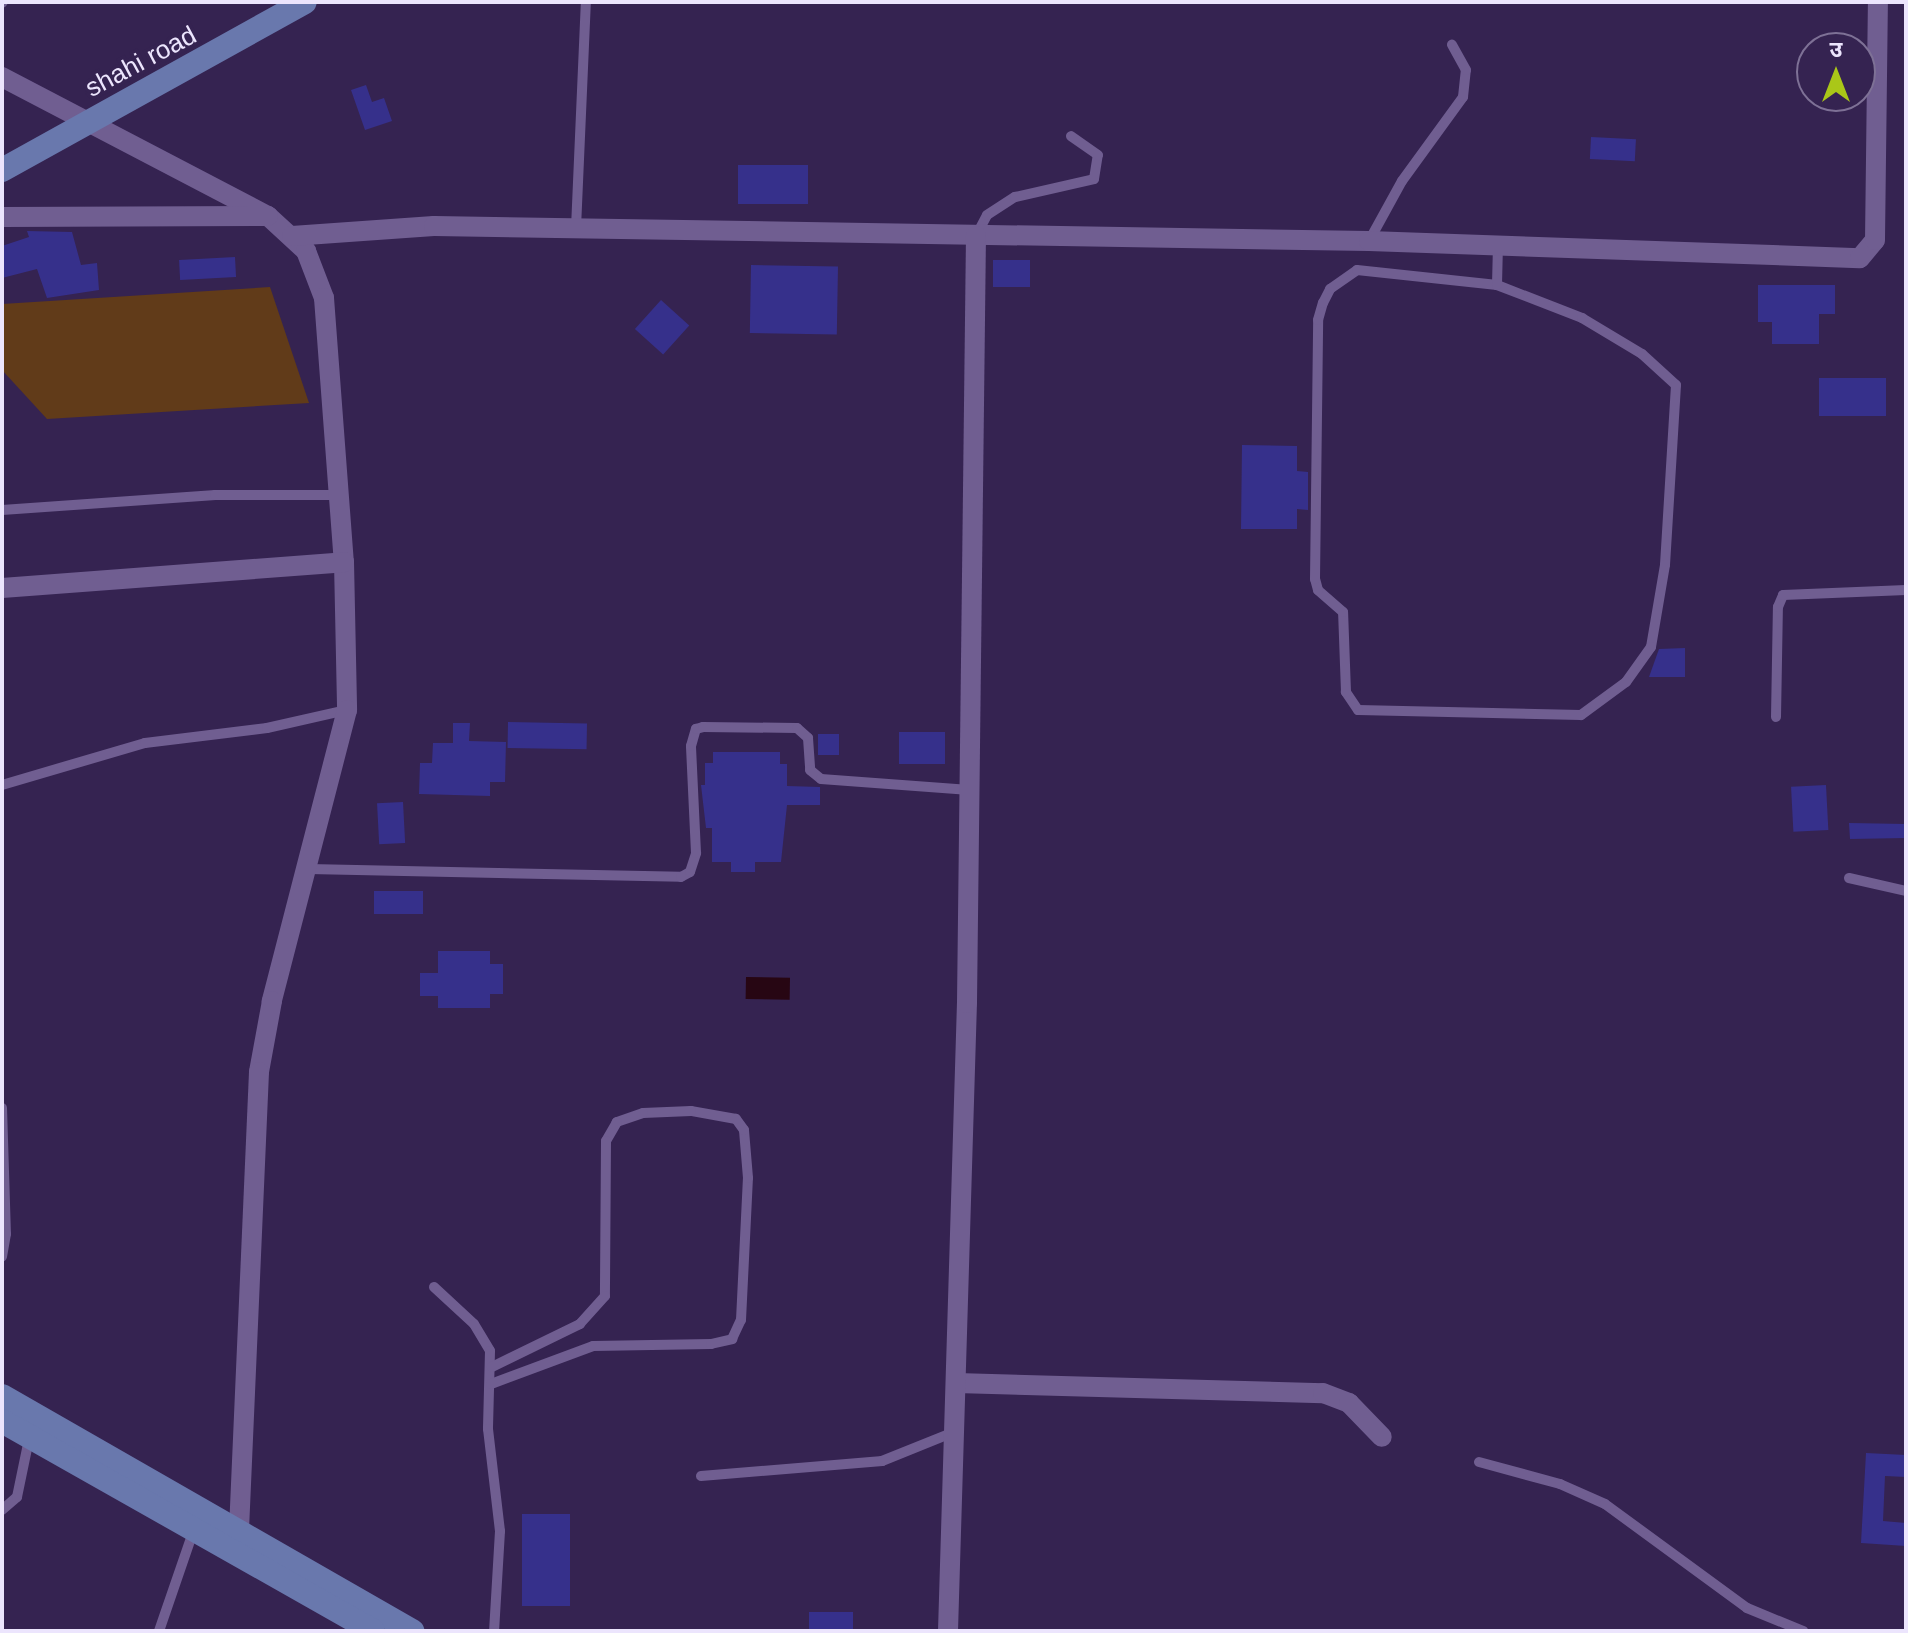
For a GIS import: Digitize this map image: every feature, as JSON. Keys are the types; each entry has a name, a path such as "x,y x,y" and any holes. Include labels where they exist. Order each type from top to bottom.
{"main road":[{"name":"shahi road","path":"2,170 299,4"},
{"path":"2,1396 373,1631"},
{"path":"2,1421 193,1532 238,1544 412,1631"}],"street":[{"path":"292,236 381,226 576,228 1369,241 1844,259 1868,254 1875,240 1878,2"},
{"path":"2,77 90,120 268,216 306,251 324,298 344,562 347,710 309,869 272,1001 259,1072 238,1544"},
{"path":"2,217 268,216"},
{"path":"948,1631 970,790 976,236"},
{"path":"2,588 344,562"},
{"path":"956,1383 1323,1393 1349,1403 1382,1437"}],"lane":[{"path":"576,228 586,2"},
{"path":"1369,241 1402,181 1463,97 1466,70 1452,45"},
{"path":"976,236 987,215 1015,197 1094,179 1098,155 1071,136"},
{"path":"1497,285 1498,245"},
{"path":"1357,270 1497,285 1582,318 1642,354 1676,385 1665,565 1651,647 1626,682 1581,715 1358,710 1346,692 1343,612 1318,590 1315,579 1318,320 1323,303 1337,282 1357,270"},
{"path":"2,510 215,495 338,495"},
{"path":"1776,717 1778,607 1783,595 1906,590"},
{"path":"2,785 145,743 267,728 347,710"},
{"path":"309,869 681,877 690,872 696,853 691,746 696,729 703,727 797,728 808,738 810,770 821,779 970,790"},
{"path":"1849,878 1906,891"},
{"path":"2,1108 6,1234 2,1257"},
{"path":"491,1384 593,1346 711,1344 732,1339 741,1320 748,1178 744,1130 736,1119 720,1112 643,1113 629,1115 609,1130 605,1296 580,1324 492,1367"},
{"path":"434,1287 484,1336 492,1367 488,1429 500,1531 494,1631"},
{"path":"701,1476 882,1461 954,1432"},
{"path":"2,1510 17,1497 30,1437"},
{"path":"1479,1462 1560,1484 1605,1504 1747,1608 1803,1631"},
{"path":"159,1631 193,1532"}],"shaded area":[{"path":"270,287 309,403 47,419 2,370 2,304"},
{"path":"746,977 790,978 790,1000 746,999"}],"building":[{"path":"366,85 372,102 384,98 392,121 365,130 351,90"},
{"path":"1591,137 1636,139 1635,161 1590,159"},
{"path":"738,165 808,165 808,204 738,204"},
{"path":"27,231 72,232 81,265 97,263 99,290 47,298 37,269 2,278 2,246 29,237"},
{"path":"235,257 236,277 180,280 179,260"},
{"path":"993,260 1030,260 1030,287 993,287"},
{"path":"751,265 838,267 837,335 750,333"},
{"path":"1758,285 1835,285 1835,314 1819,314 1819,344 1772,344 1772,322 1758,322"},
{"path":"661,300 689,325 663,354 635,329"},
{"path":"1819,378 1886,378 1886,416 1819,416"},
{"path":"1242,445 1297,446 1297,471 1308,472 1308,510 1297,509 1297,529 1241,529"},
{"path":"1685,648 1685,677 1649,677 1659,649"},
{"path":"508,722 587,723 587,749 508,748"},
{"path":"453,723 470,723 469,741 506,742 505,782 490,782 490,796 419,794 420,763 432,763 433,743 453,743"},
{"path":"899,732 945,732 945,764 899,764"},
{"path":"818,734 839,734 839,755 818,755"},
{"path":"713,752 780,752 780,764 787,764 787,786 820,787 820,805 787,805 781,862 755,862 755,872 731,872 731,862 712,862 712,828 706,828 701,785 705,785 705,763 713,763"},
{"path":"1826,785 1828,830 1793,832 1791,787"},
{"path":"403,802 405,843 379,844 377,803"},
{"path":"1849,823 1906,824 1906,838 1850,839"},
{"path":"374,891 423,891 423,914 374,914"},
{"path":"438,951 490,951 490,964 503,964 503,994 490,994 490,1008 438,1008 438,996 420,996 420,973 438,973"},
{"path":"1866,1453 1906,1455 1906,1477 1885,1476 1883,1521 1906,1523 1906,1546 1861,1543"},
{"path":"522,1514 570,1514 570,1606 522,1606"},
{"path":"809,1612 853,1612 853,1631 809,1631"}]}
